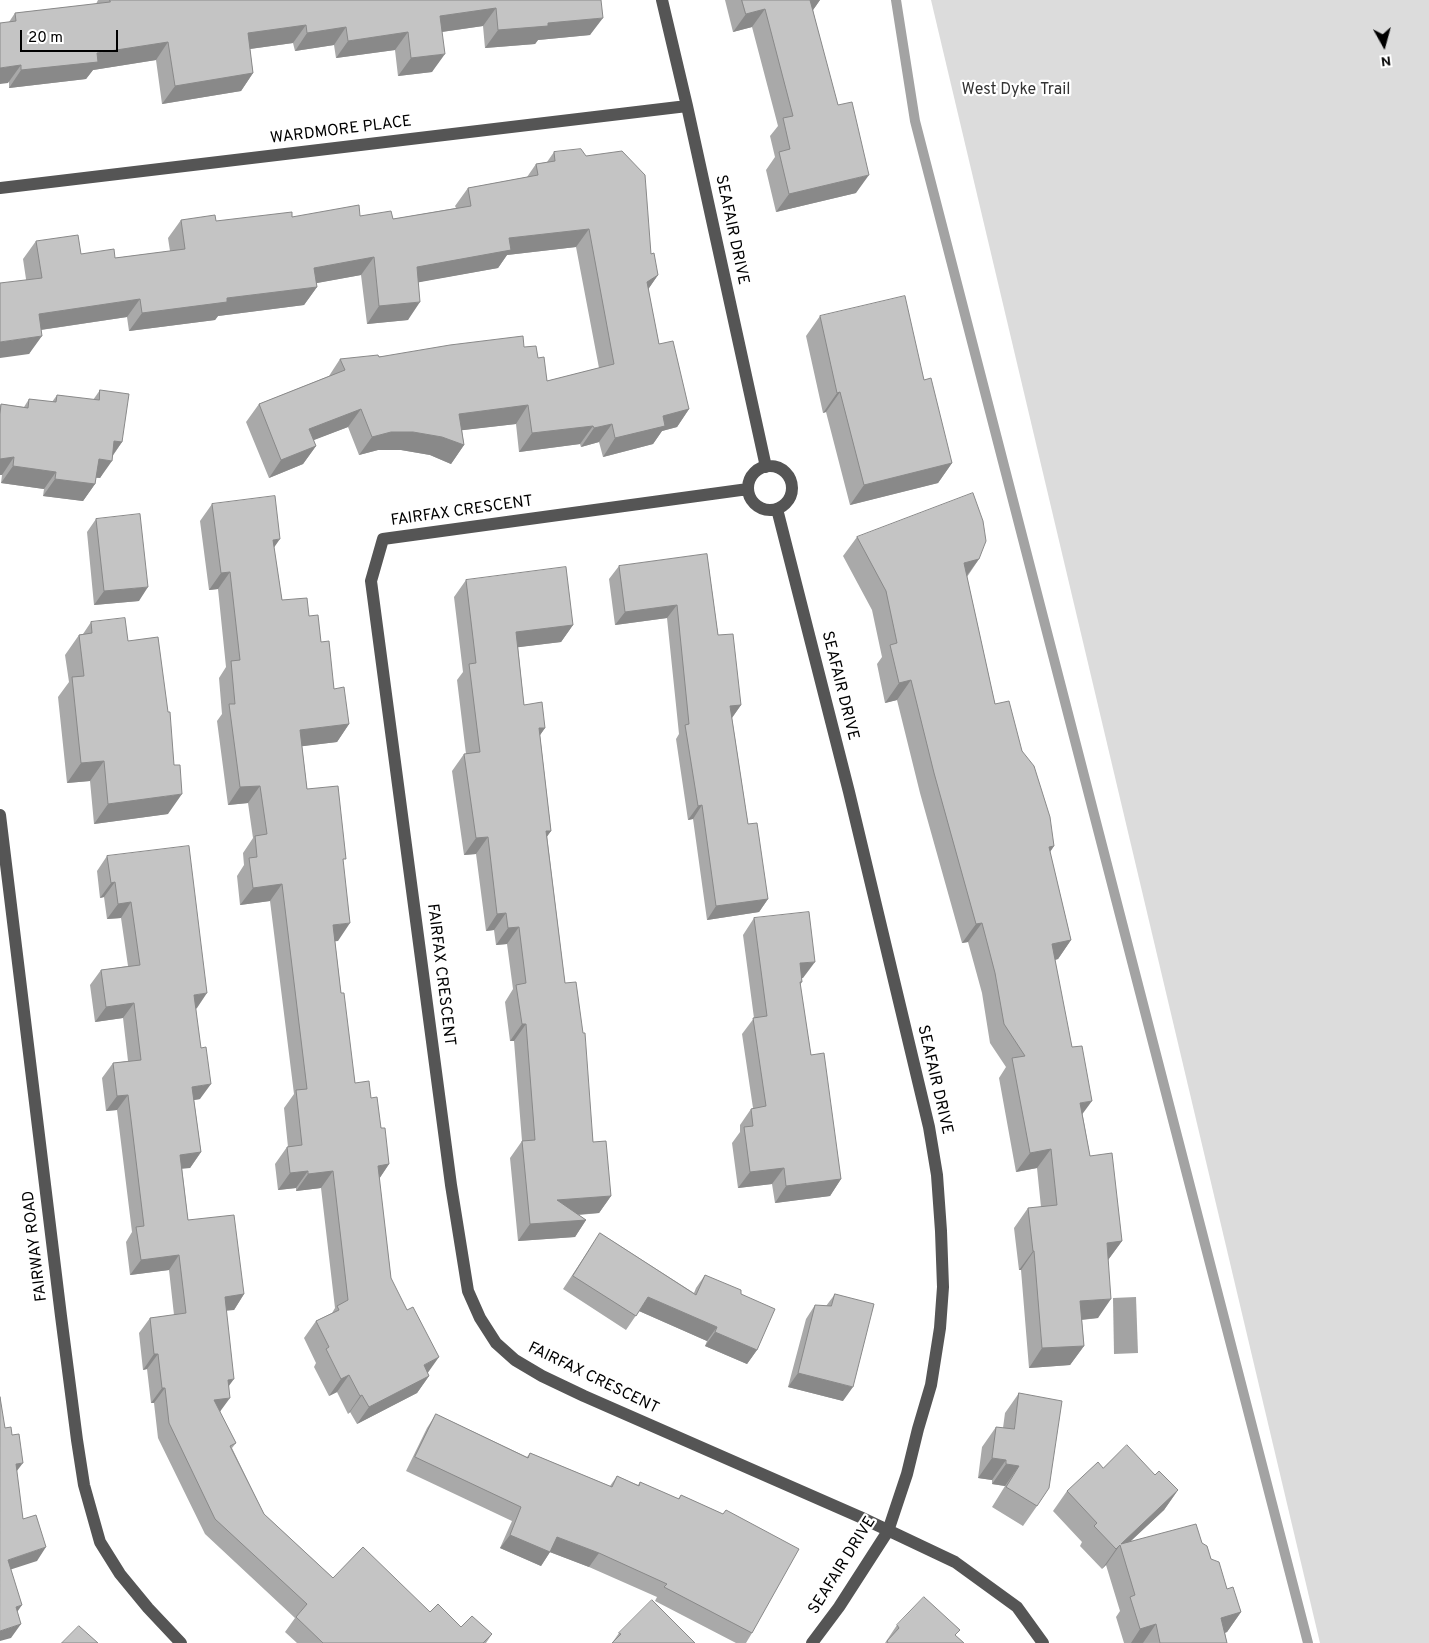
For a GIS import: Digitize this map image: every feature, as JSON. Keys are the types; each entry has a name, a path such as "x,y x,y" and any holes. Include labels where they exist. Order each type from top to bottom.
{"street":[{"name":"SEAFAIR DRIVE","path":"662,0 766,467"},
{"name":"WARDMORE PLACE","path":"0,188 687,106"},
{"path":"766,467 780,468 790,479 792,494 784,506 777,509 770,510 752,502 748,489 751,478 760,469 766,467"},
{"name":"FAIRFAX CRESCENT","path":"748,489 383,539 371,581 451,1185 468,1290 480,1318 496,1343 515,1360 542,1376 584,1396 888,1531"},
{"name":"SEAFAIR DRIVE","path":"777,509 851,802 929,1127 937,1175 943,1287 940,1328 931,1385 907,1474 888,1531 839,1607 812,1643"},
{"name":"FAIRWAY ROAD","path":"0,815 61,1316 84,1484 100,1542 120,1574 148,1608 181,1643"},
{"path":"888,1531 955,1562 1017,1607 1043,1643"}],"green space":[{"name":"West Dyke Trail","path":"931,0 1429,0 1429,1643 1320,1643"}],"shaded area":[{"path":"1136,1297 1138,1353 1114,1354 1113,1298"}],"building":[{"path":"110,0 601,0 603,18 548,23 548,26 498,30 496,8 440,16 445,54 411,58 408,32 348,41 346,27 307,33 306,25 248,33 253,73 175,86 168,42 97,53 98,62 21,70 21,65 0,68 0,23 16,21 15,13 110,2"},
{"path":"742,0 810,0 838,105 852,102 869,175 789,194 779,152 790,149 783,118 793,116 765,9 746,14"},
{"path":"581,149 586,156 622,151 645,175 651,254 654,253 658,275 647,282 659,344 673,341 689,409 663,416 665,426 615,438 612,424 594,428 593,426 532,433 528,405 459,414 464,445 442,437 413,432 391,432 372,437 361,409 309,429 316,446 281,460 259,404 345,370 340,359 378,355 379,357 450,345 523,336 524,347 536,346 538,358 544,357 547,381 614,364 589,229 509,238 511,250 417,267 420,302 379,306 374,257 314,268 317,287 227,298 227,302 142,313 140,299 39,314 42,336 0,342 0,283 42,278 36,241 78,235 81,254 114,249 115,258 185,249 181,220 215,215 216,221 292,212 292,217 359,205 360,216 391,211 393,219 471,206 468,188 538,175 536,164 555,161 554,152"},
{"path":"905,296 924,380 931,378 952,463 864,485 840,392 837,393 820,316"},
{"path":"100,390 129,394 122,442 114,441 112,461 99,459 95,484 55,479 56,472 13,466 14,457 0,459 1,404 28,408 29,399 56,402 57,395 99,400"},
{"path":"973,493 983,521 986,541 979,559 964,563 995,704 1009,701 1022,751 1034,766 1050,817 1054,846 1049,847 1071,940 1052,944 1072,1047 1082,1046 1092,1101 1080,1103 1090,1156 1112,1153 1122,1241 1107,1243 1111,1299 1080,1301 1084,1346 1042,1348 1034,1251 1028,1208 1057,1205 1051,1149 1030,1153 1012,1058 1025,1056 1004,1024 995,973 982,923 976,924 934,773 911,680 899,683 890,645 897,643 886,591 857,537"},
{"path":"275,496 280,539 273,540 282,600 307,598 309,616 318,615 321,642 329,641 334,689 344,687 349,724 300,730 307,789 338,786 346,859 343,859 350,923 333,925 341,993 344,993 355,1083 369,1081 371,1098 377,1097 381,1128 385,1128 389,1164 378,1166 391,1278 407,1310 413,1307 439,1357 424,1365 429,1376 369,1407 362,1395 360,1396 349,1375 341,1379 326,1349 329,1347 316,1321 339,1310 337,1306 348,1300 333,1171 308,1174 308,1171 290,1173 287,1147 302,1145 296,1090 307,1089 282,884 253,888 249,858 257,857 255,836 267,834 260,786 240,787 229,704 235,704 231,661 240,660 230,572 221,573 212,504"},
{"path":"140,514 148,587 104,591 96,519"},
{"path":"707,554 718,635 733,634 741,705 730,706 748,824 757,823 768,899 716,906 702,805 698,806 685,725 689,724 677,605 625,612 619,566"},
{"path":"566,567 573,625 516,632 524,705 542,702 545,728 539,728 551,831 546,831 565,983 576,982 583,1033 585,1033 593,1142 606,1141 611,1196 557,1200 586,1220 530,1224 522,1141 535,1140 526,1024 522,1024 516,985 526,983 519,927 508,928 506,913 497,914 488,837 476,838 464,754 480,752 469,664 476,663 466,580"},
{"path":"125,618 128,641 158,637 168,712 170,712 174,765 180,765 182,794 108,804 104,761 81,763 72,677 84,676 79,635 92,633 91,622"},
{"path":"189,846 207,993 194,995 201,1048 206,1047 211,1084 192,1087 201,1152 180,1155 188,1220 234,1215 244,1294 225,1297 234,1379 228,1380 230,1398 214,1400 236,1443 230,1446 264,1514 333,1578 363,1547 430,1612 438,1604 461,1627 472,1616 492,1634 483,1643 323,1643 296,1617 307,1604 215,1519 169,1423 165,1388 162,1388 158,1354 154,1354 150,1318 186,1313 179,1255 141,1260 136,1227 144,1226 128,1095 117,1096 113,1063 141,1060 134,1003 106,1007 101,970 140,965 131,902 118,904 115,882 111,883 107,856"},
{"path":"809,912 815,962 800,963 802,982 800,982 811,1055 824,1053 841,1179 786,1186 784,1168 750,1172 744,1127 753,1126 751,1109 766,1106 753,1018 767,1016 754,918"},
{"path":"600,1233 696,1295 705,1275 741,1290 741,1294 775,1309 757,1350 715,1332 717,1327 648,1297 636,1316 573,1276"},
{"path":"835,1294 874,1304 853,1387 798,1373 815,1305 831,1306"},
{"path":"1019,1393 1062,1401 1049,1488 1037,1506 1006,1487 1019,1466 1006,1464 1006,1460 992,1458 996,1427 1014,1429"},
{"path":"0,1397 5,1428 11,1427 12,1435 19,1434 23,1463 16,1464 23,1519 36,1515 46,1547 8,1560 22,1605 16,1607 21,1624 0,1631"},
{"path":"436,1414 528,1458 530,1453 612,1487 617,1476 639,1486 640,1482 679,1499 681,1495 723,1514 726,1510 799,1549 752,1633 664,1587 667,1584 599,1553 557,1537 550,1552 510,1535 521,1507 415,1457"},
{"path":"1127,1445 1155,1475 1159,1471 1178,1490 1121,1544 1196,1524 1202,1543 1207,1546 1211,1559 1219,1562 1227,1589 1233,1587 1241,1612 1221,1618 1227,1643 1160,1643 1156,1624 1140,1629 1130,1597 1135,1595 1120,1545 1116,1549 1094,1526 1097,1523 1067,1491 1098,1462 1103,1468"},
{"path":"924,1597 960,1630 955,1635 964,1643 888,1643 887,1641 899,1628 897,1625"},
{"path":"652,1600 695,1643 612,1643 621,1634 619,1633"},
{"path":"79,1626 98,1643 62,1643"}],"waterway":[{"path":"896,0 915,121 1308,1643"}]}
